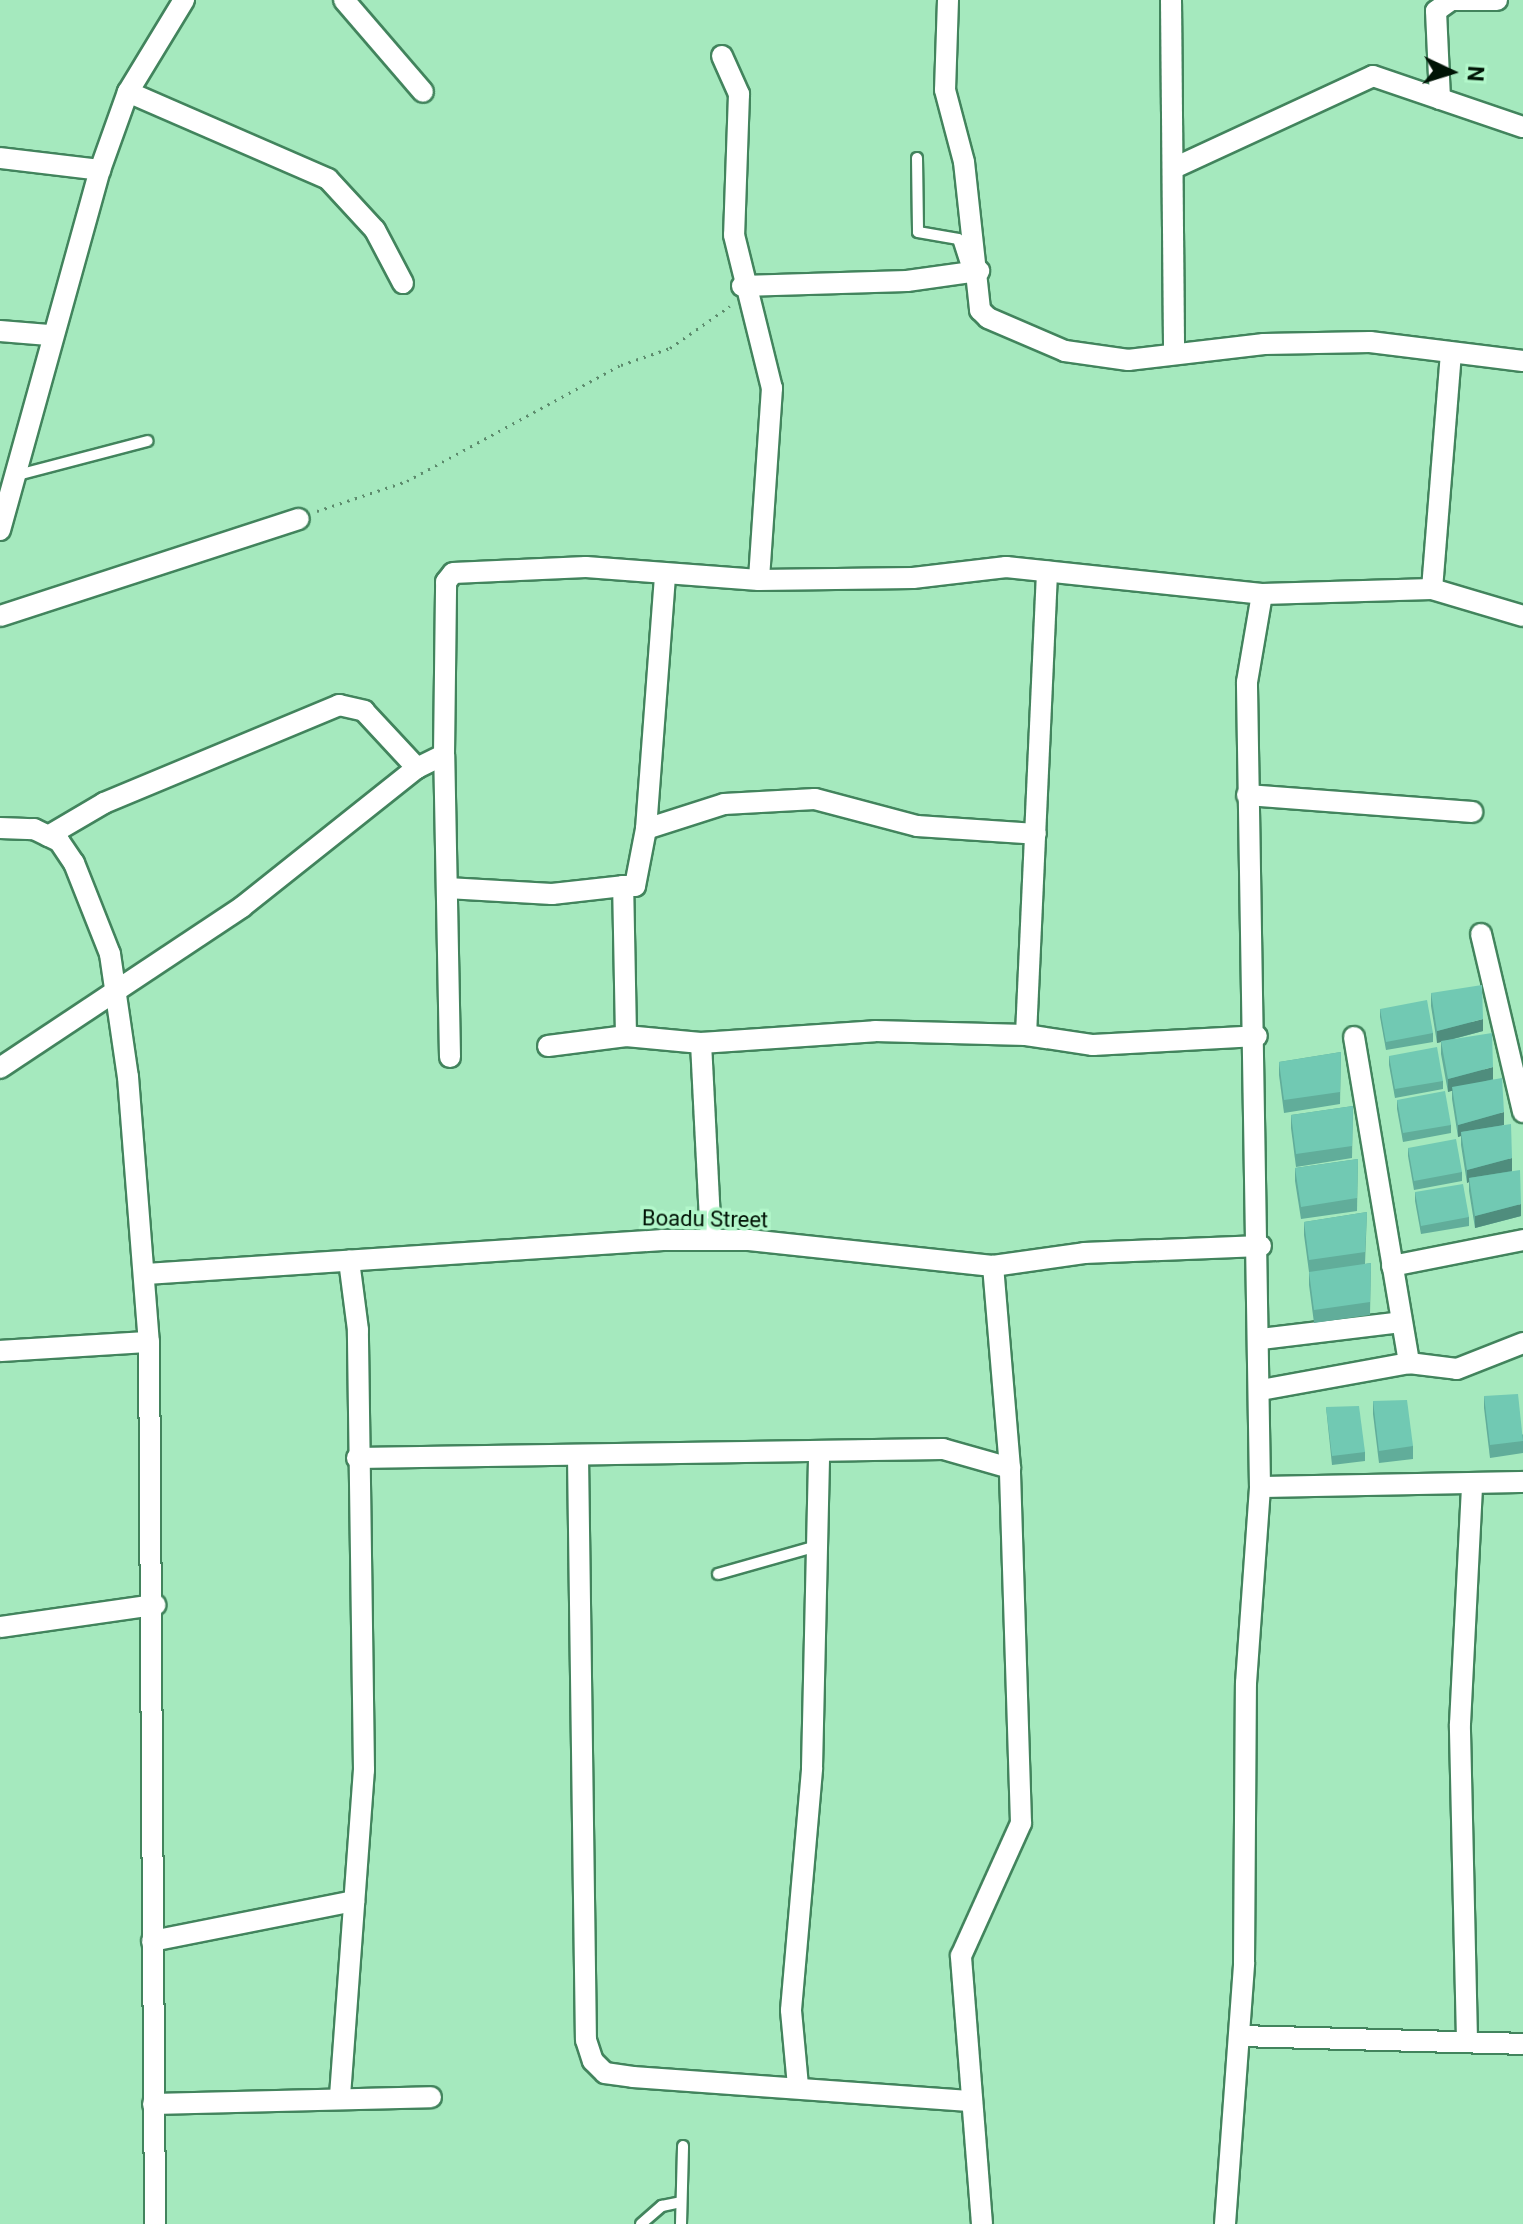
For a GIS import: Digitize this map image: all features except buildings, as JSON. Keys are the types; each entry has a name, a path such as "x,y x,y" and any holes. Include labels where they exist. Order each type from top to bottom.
{"street":[{"path":"0,530 49,335 100,170 128,92 184,0"},
{"path":"344,0 423,92"},
{"path":"948,0 945,90 980,310 1011,330 1065,351 1128,360 1174,352 1370,342 1523,361"},
{"path":"1171,0 1174,352"},
{"path":"1440,99 1436,11 1451,0 1497,0"},
{"path":"722,56 739,94 734,235 742,286 772,388 759,580"},
{"path":"1174,168 1373,76 1523,127"},
{"path":"128,92 328,179 375,230 403,283"},
{"path":"0,158 100,170"},
{"path":"742,286 974,272"},
{"path":"0,331 49,335"},
{"path":"1432,589 1451,353"},
{"path":"0,616 299,519"},
{"path":"450,1057 444,755 446,582 453,573 586,567 759,580 1047,571 1262,594 1432,589 1523,616"},
{"path":"1026,1035 1047,571"},
{"path":"447,888 552,894 635,886 646,829 665,574"},
{"path":"1225,2224 1240,2036 1246,1683 1260,1487 1261,1246 1257,1036 1247,795 1247,682 1262,594"},
{"path":"48,836 104,803 339,705 364,711 417,768"},
{"path":"0,1068 242,907 417,768 444,755"},
{"path":"1247,795 1472,812"},
{"path":"646,829 724,804 815,799 917,826 1036,834"},
{"path":"2,823 48,836 74,863 110,954 117,993 146,1274 149,1342 155,1605 152,1941 155,2224"},
{"path":"623,886 626,1036"},
{"path":"1481,934 1523,1112"},
{"path":"548,1046 626,1036 701,1043 859,1032 1026,1035 1093,1045 1257,1036"},
{"path":"1354,1037 1409,1363"},
{"path":"701,1043 711,1240"},
{"name":"Boadu Street","path":"146,1274 711,1240 993,1266 1084,1253 1261,1246"},
{"path":"1392,1266 1523,1240"},
{"path":"340,2096 364,1770 349,1261"},
{"path":"982,2224 969,2101 961,1956 1021,1823 1010,1468 993,1266"},
{"path":"1261,1339 1401,1322"},
{"path":"0,1351 149,1342"},
{"path":"1261,1390 1409,1363 1457,1369 1523,1343"},
{"path":"798,2086 791,2010 812,1768 819,1451"},
{"path":"357,1458 959,1451 1010,1468"},
{"path":"578,1456 586,2040 605,2073 969,2101"},
{"path":"1260,1487 1523,1482"},
{"path":"1467,2040 1460,1724 1472,1484"},
{"path":"0,1627 155,1605"},
{"path":"152,1941 354,1901"},
{"path":"1240,2036 1467,2040 1523,2044"},
{"path":"153,2104 340,2096 431,2097"}],"lane":[{"path":"917,158 918,232 958,239 974,272"},
{"path":"12,476 147,441"},
{"path":"718,1574 817,1546"},
{"path":"681,2224 683,2146"},
{"path":"641,2224 662,2206 681,2202"}],"path":[{"path":"299,519 407,481 621,365 670,348 726,312 742,286"}]}
